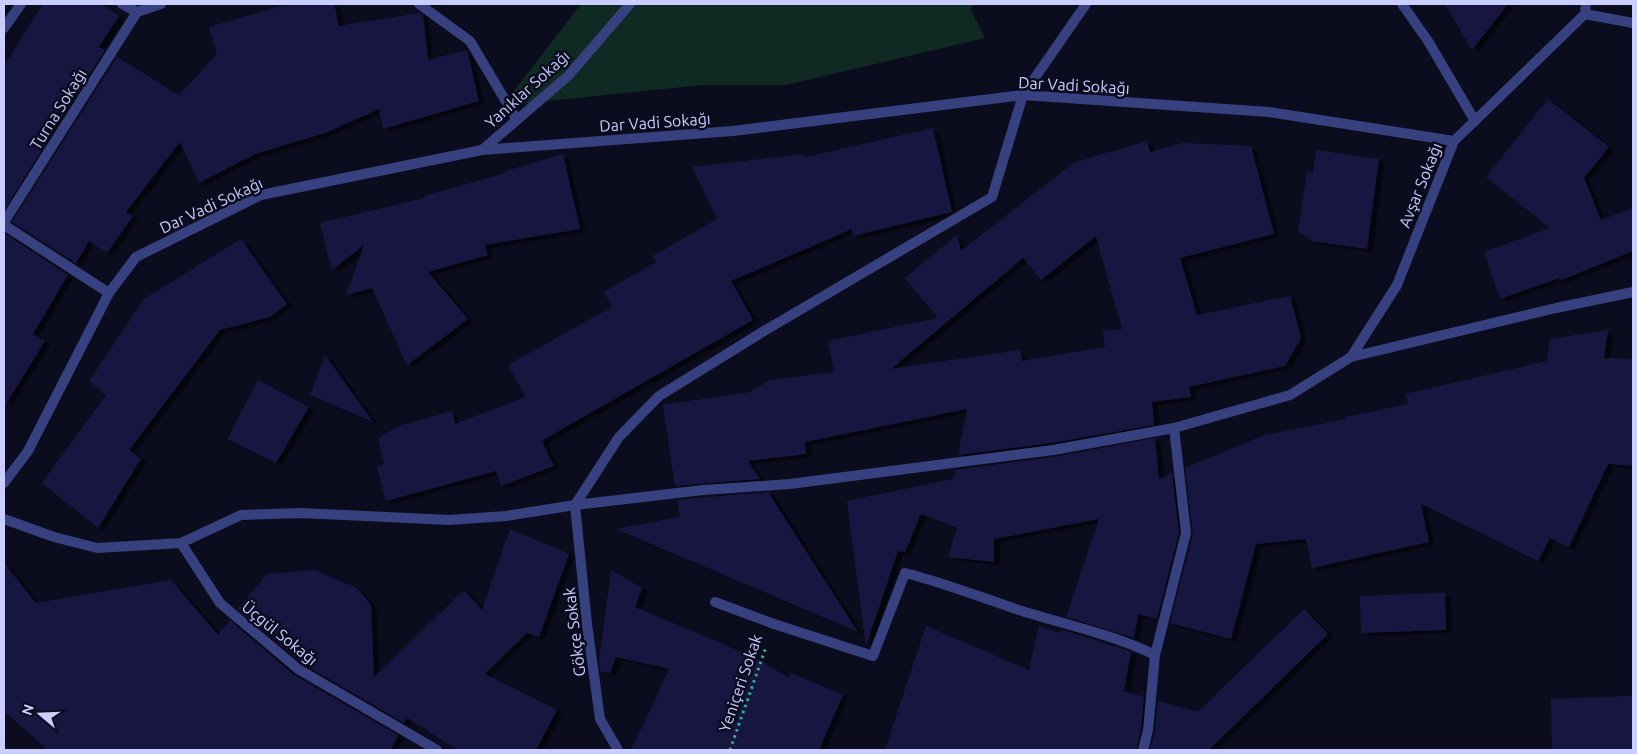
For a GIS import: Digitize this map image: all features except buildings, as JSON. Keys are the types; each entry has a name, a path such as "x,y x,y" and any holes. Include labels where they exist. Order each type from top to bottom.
{"street":[{"path":"4,28 22,4"},
{"path":"122,4 137,12 161,4"},
{"path":"419,4 470,41 517,120"},
{"name":"Yanıklar Sokağı","path":"482,150 568,76 630,4"},
{"path":"575,505 619,437 659,396 764,331 992,197 1023,95 1086,4"},
{"path":"1402,4 1428,41 1474,121"},
{"path":"1585,9 1633,24"},
{"name":"Avşar Sokağı","path":"1352,357 1397,285 1454,140 1585,9"},
{"name":"Turna Sokağı","path":"110,294 4,223 137,12"},
{"name":"Dar Vadi Sokağı","path":"4,483 28,451 110,294 136,257 261,195 482,150 733,132 1023,95 1269,112 1454,140"},
{"path":"4,519 54,537 97,548 181,543 241,515 302,513 449,520 506,516 575,505 703,490 790,484 1053,450 1174,428 1290,395 1352,357 1556,308 1633,292"},
{"path":"1143,750 1148,730 1155,655 1186,533 1174,428"},
{"name":"Gökçe Sokak","path":"575,505 587,624 600,719 618,750"},
{"name":"Üçgül Sokağı","path":"181,543 220,603 298,669 438,750"},
{"path":"715,602 774,624 874,656 904,573 1136,645 1155,655"}],"path":[{"name":"Yeniçeri Sokak","path":"730,750 774,624"}],"green space":[{"path":"581,4 977,4 970,8 985,38 786,85 702,85 519,104 513,92"}]}
